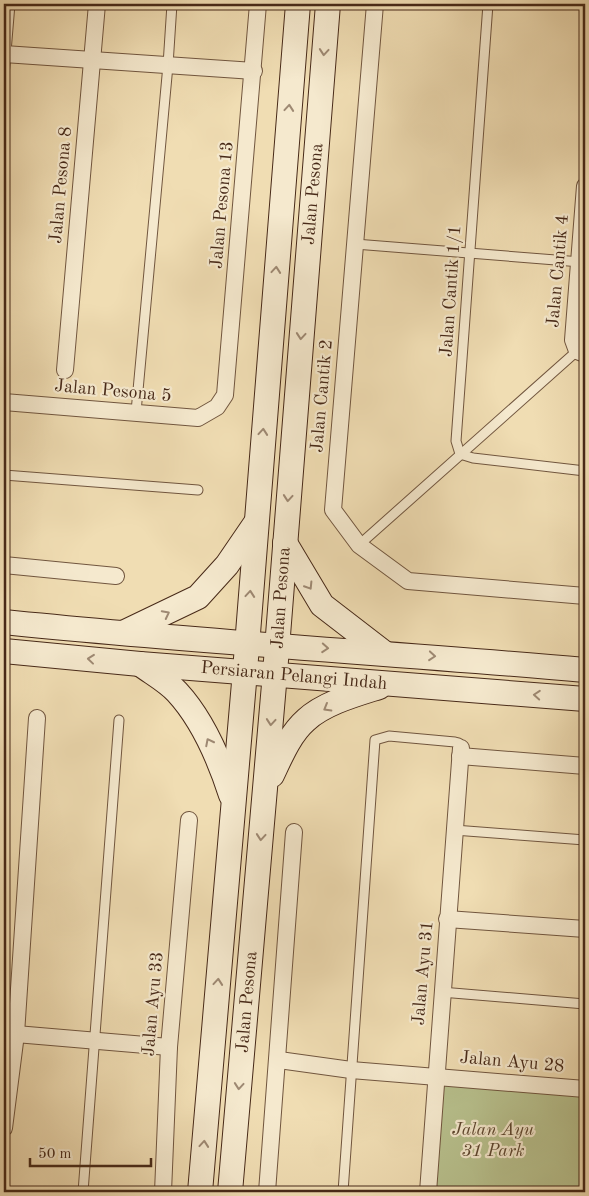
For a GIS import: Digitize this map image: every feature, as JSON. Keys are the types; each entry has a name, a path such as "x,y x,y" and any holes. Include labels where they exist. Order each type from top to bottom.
{"street":[{"name":"Jalan Pesona 8","path":"65,370 96,4"},
{"name":"Jalan Pesona 13","path":"216,407 225,395 254,71 258,4"},
{"name":"Jalan Pesona","path":"200,1192 245,671 298,4"},
{"name":"Jalan Pesona","path":"230,1192 276,673 328,4"},
{"name":"Jalan Cantik 2","path":"375,4 333,510 359,545 408,581 585,596"},
{"path":"5,54 254,71"},
{"name":"Jalan Cantik 4","path":"581,352 573,340 581,262 585,186"},
{"name":"Jalan Pesona 5","path":"4,402 198,418 216,407"},
{"path":"121,634 198,597 227,566 256,523"},
{"path":"285,543 322,605 383,652"},
{"path":"4,565 116,576"},
{"name":"Persiaran Pelangi Indah","path":"4,622 121,634 383,652 585,670"},
{"name":"Persiaran Pelangi Indah","path":"4,651 140,664 276,673 388,684 585,699"},
{"path":"140,664 177,692 204,731 222,766 234,804"},
{"path":"265,788 287,745 306,719 342,699 388,684"},
{"path":"4,1128 10,1034 38,718"},
{"path":"460,752 585,766"},
{"name":"Jalan Ayu 31","path":"428,1192 441,992 460,752"},
{"name":"Jalan Ayu 33","path":"163,1192 169,1047 189,820"},
{"path":"267,1192 294,832"},
{"path":"447,919 585,929"},
{"path":"10,1034 169,1047"},
{"name":"Jalan Ayu 28","path":"278,1060 351,1070 585,1089"}],"lane":[{"path":"4,76 10,4"},
{"path":"136,412 172,4"},
{"name":"Jalan Cantik 1/1","path":"460,454 456,441 488,4"},
{"path":"355,244 581,262"},
{"path":"359,545 460,454 581,352"},
{"path":"460,454 473,458 585,471"},
{"path":"4,475 198,490"},
{"path":"83,1192 119,720"},
{"path":"343,1192 375,740 389,736 455,742 460,743 460,752"},
{"path":"454,830 585,840"},
{"path":"441,992 585,1004"}],"green space":[{"name":"Jalan Ayu 31 Park","path":"441,1083 585,1095 585,1192 434,1192"}]}
